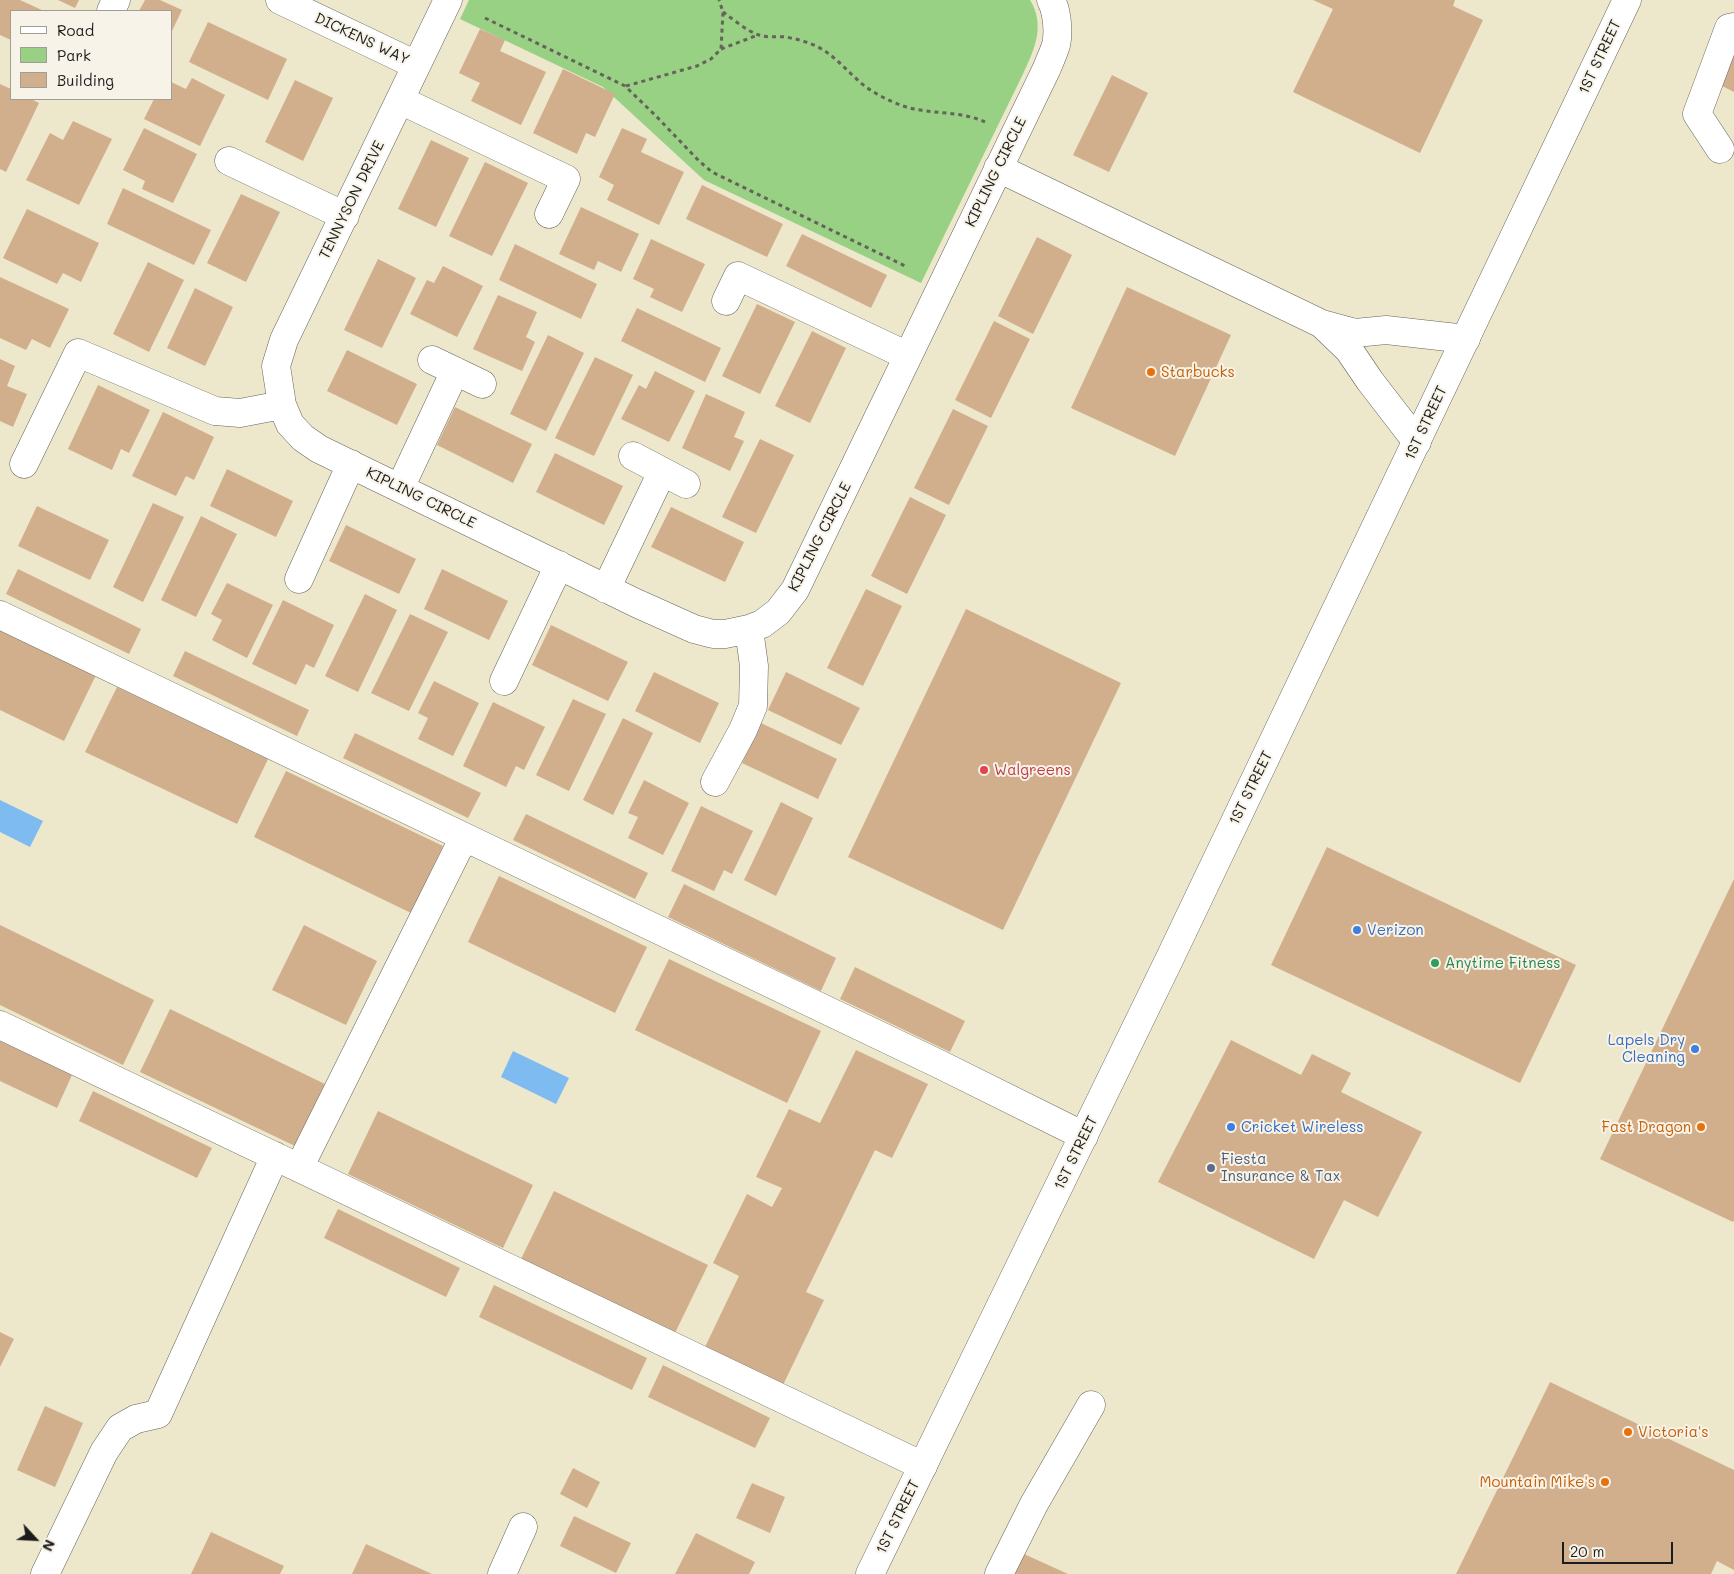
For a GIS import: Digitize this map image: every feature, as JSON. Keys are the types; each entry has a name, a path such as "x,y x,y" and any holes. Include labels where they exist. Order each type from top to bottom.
{"street":[{"name":"DICKENS WAY","path":"280,0 416,65"},
{"name":"TENNYSON DRIVE","path":"282,405 276,366 284,340 448,0"},
{"name":"KIPLING CIRCLE","path":"282,405 290,424 302,438 319,448 694,629 713,634 725,634 749,630 762,624 778,612 795,590 1046,68 1056,45 1054,5 1051,0"},
{"name":"1ST STREET","path":"870,1574 1084,1136 1627,0"},
{"path":"1720,149 1697,114 1730,28 1734,26"},
{"path":"400,100 566,179 549,214"},
{"path":"229,162 344,216"},
{"path":"998,168 1322,324 1355,333 1386,330 1466,339"},
{"path":"726,301 738,276 908,356"},
{"path":"1322,324 1349,350 1370,381 1417,442"},
{"path":"24,464 78,353 215,411 240,413 282,405"},
{"path":"400,488 443,366 482,384"},
{"path":"633,456 686,484"},
{"path":"299,580 351,464"},
{"path":"606,588 662,472"},
{"path":"504,681 559,565"},
{"path":"0,614 939,1064 1084,1136"},
{"path":"715,782 742,730 752,706 754,666 749,630"},
{"path":"299,1168 464,837"},
{"path":"0,1025 923,1466"},
{"path":"45,1574 104,1452 120,1428 136,1419 158,1414 275,1156"},
{"path":"999,1574 1034,1504 1091,1405"},
{"path":"502,1574 523,1527"}],"path":[{"path":"719,0 723,12 721,49"},
{"path":"723,12 759,35"},
{"path":"485,18 625,86 699,162 712,172 905,266"},
{"path":"625,86 697,66 711,59 721,49 759,35 787,37 804,41 820,48 840,62 864,86 884,98 904,106 931,112 963,115 990,125"}],"green space":[{"path":"469,0 1030,0 1035,10 1038,29 1031,56 1023,74 921,283 704,180 603,87 460,19"}],"water":[{"path":"0,800 43,821 30,847 0,832"},
{"path":"513,1051 569,1078 556,1104 501,1077"}],"building":[{"path":"0,0 20,0 42,10 10,10 10,40 0,35"},
{"path":"58,0 79,0 75,8"},
{"path":"145,0 160,0 182,10 172,31 172,10 140,10"},
{"path":"1313,0 1455,0 1453,6 1483,20 1420,153 1293,92 1333,9"},
{"path":"208,22 287,59 268,100 189,62"},
{"path":"480,29 505,40 500,51 546,72 521,125 471,101 480,83 459,73"},
{"path":"1734,52 1734,92 1718,84"},
{"path":"563,69 615,94 595,137 586,133 577,154 533,133"},
{"path":"1112,75 1148,93 1109,172 1073,155"},
{"path":"192,78 225,95 200,146 144,119 154,100 172,100 172,82 186,89"},
{"path":"295,80 333,98 303,161 265,142"},
{"path":"0,84 10,89 10,100 33,100 39,103 6,172 0,169"},
{"path":"73,121 112,139 79,205 26,180 50,133 63,140"},
{"path":"144,128 197,154 173,203 142,189 145,181 123,170"},
{"path":"622,128 647,139 641,152 684,172 659,225 607,200 614,185 599,177"},
{"path":"431,140 469,158 436,227 398,209"},
{"path":"485,162 528,183 492,256 449,236"},
{"path":"702,185 783,224 767,257 686,219"},
{"path":"123,188 211,230 194,265 107,224"},
{"path":"241,194 280,212 246,282 207,263"},
{"path":"581,207 639,234 621,272 598,261 594,270 559,254"},
{"path":"27,209 99,243 81,282 63,273 57,284 3,258"},
{"path":"802,234 887,275 871,308 786,266"},
{"path":"1037,237 1072,255 1033,334 998,316"},
{"path":"651,239 705,264 682,312 650,297 654,289 633,279"},
{"path":"515,244 597,284 581,319 499,280"},
{"path":"378,259 416,278 382,348 344,330"},
{"path":"148,262 184,280 149,352 113,334"},
{"path":"443,266 483,286 457,337 410,314 427,280 434,283"},
{"path":"0,277 69,309 50,348 32,339 26,350 0,338"},
{"name":"Starbucks","path":"1127,287 1231,335 1175,456 1071,408"},
{"path":"195,288 233,307 205,366 167,348"},
{"path":"498,295 537,312 526,337 535,342 522,371 473,349"},
{"path":"757,304 795,322 760,394 722,376"},
{"path":"637,308 721,348 705,382 621,341"},
{"path":"994,321 1030,339 991,418 955,400"},
{"path":"812,331 846,348 810,423 775,406"},
{"path":"548,335 584,353 546,431 510,414"},
{"path":"347,350 417,384 397,425 327,391"},
{"path":"595,357 633,375 594,456 555,438"},
{"path":"0,359 15,366 7,386 27,394 13,427 0,421"},
{"path":"655,371 695,391 669,442 621,419 639,385 646,389"},
{"path":"98,385 150,410 129,453 121,449 112,470 68,449"},
{"path":"706,394 745,412 734,437 744,441 730,471 682,448"},
{"path":"455,407 532,444 513,483 437,445"},
{"path":"953,409 988,426 949,505 914,488"},
{"path":"163,412 214,437 194,480 186,476 176,496 132,476"},
{"path":"760,439 794,455 756,533 722,517"},
{"path":"555,453 623,486 604,525 536,492"},
{"path":"227,469 293,501 276,537 210,506"},
{"path":"910,497 946,515 907,594 871,576"},
{"path":"153,503 184,517 143,602 113,587"},
{"path":"37,506 109,540 90,580 18,546"},
{"path":"671,507 744,542 725,582 651,547"},
{"path":"201,516 237,534 196,617 161,600"},
{"path":"346,525 416,559 399,594 329,561"},
{"path":"18,569 141,629 129,654 6,594"},
{"path":"442,569 508,601 489,640 424,609"},
{"path":"227,583 273,605 247,658 212,640 222,620 211,614"},
{"path":"866,589 902,606 863,686 827,668"},
{"path":"365,594 397,610 358,692 325,676"},
{"path":"283,600 334,625 314,668 306,664 296,685 252,664"},
{"name":"Walgreens","path":"966,609 1121,683 1003,930 848,857"},
{"path":"410,614 448,632 409,711 371,693"},
{"path":"551,625 628,662 608,701 532,665"},
{"path":"0,629 96,675 64,741 0,710"},
{"path":"185,651 309,710 297,736 173,676"},
{"path":"654,672 719,703 700,743 635,711"},
{"path":"786,672 860,708 841,745 768,710"},
{"path":"434,681 479,703 453,756 418,739 428,718 418,713"},
{"path":"117,687 268,759 237,824 85,752"},
{"path":"573,699 606,714 569,791 536,775"},
{"path":"493,702 545,727 524,770 516,766 506,787 463,766"},
{"path":"623,718 653,733 613,815 583,800"},
{"path":"761,723 837,759 818,799 742,763"},
{"path":"355,733 481,793 468,818 343,758"},
{"path":"286,771 443,846 411,913 254,837"},
{"path":"644,780 689,803 663,855 628,838 638,817 628,813"},
{"path":"781,802 813,818 776,896 744,880"},
{"path":"701,806 753,831 732,874 724,870 714,891 671,871"},
{"path":"526,814 648,873 635,899 513,840"},
{"path":"1327,847 1576,965 1520,1083 1271,965"},
{"path":"499,876 647,947 615,1013 468,942"},
{"path":"1734,879 1734,1220 1733,1222 1600,1159"},
{"path":"684,884 836,958 821,991 668,917"},
{"path":"0,925 154,1000 123,1065 0,1005"},
{"path":"304,925 377,961 346,1025 272,990"},
{"path":"669,959 821,1031 787,1103 635,1030"},
{"path":"855,967 965,1021 950,1052 840,999"},
{"path":"170,1009 325,1084 295,1146 140,1072"},
{"path":"1231,1040 1301,1075 1312,1054 1351,1073 1341,1092 1422,1132 1378,1217 1344,1200 1314,1259 1158,1182"},
{"path":"0,1041 72,1075 57,1108 0,1081"},
{"path":"856,1050 928,1084 892,1158 875,1150 806,1292 824,1300 783,1385 705,1347 739,1276 713,1263 747,1194 772,1207 782,1188 756,1177 789,1109 820,1123"},
{"path":"93,1091 212,1148 197,1178 79,1121"},
{"path":"378,1111 533,1185 503,1248 348,1174"},
{"path":"554,1191 708,1265 675,1333 521,1259"},
{"path":"338,1209 460,1268 446,1297 324,1238"},
{"path":"494,1285 647,1358 632,1390 479,1317"},
{"path":"0,1332 14,1339 0,1367"},
{"path":"663,1365 770,1418 755,1448 648,1397"},
{"path":"1550,1382 1734,1470 1734,1570 1717,1561 1711,1574 1456,1574"},
{"path":"45,1406 83,1423 55,1487 17,1470"},
{"path":"573,1468 600,1482 587,1508 560,1494"},
{"path":"752,1483 785,1497 770,1533 736,1518"},
{"path":"574,1516 631,1543 616,1573 560,1546"},
{"path":"211,1532 284,1566 280,1574 191,1574"},
{"path":"696,1533 755,1562 749,1574 675,1574"},
{"path":"366,1544 432,1574 352,1574"},
{"path":"1013,1549 1068,1574 1002,1574"}],"place":[{"name":"Starbucks","path":"1151,372"},
{"name":"Walgreens","path":"984,770"},
{"name":"Verizon","path":"1357,930"},
{"name":"Anytime Fitness","path":"1435,963"},
{"name":"Lapels Dry Cleaning","path":"1695,1049"},
{"name":"Cricket Wireless","path":"1231,1127"},
{"name":"Fast Dragon","path":"1701,1127"},
{"name":"Fiesta Insurance & Tax","path":"1211,1168"},
{"name":"Victoria's","path":"1628,1432"},
{"name":"Mountain Mike's","path":"1605,1482"}]}
